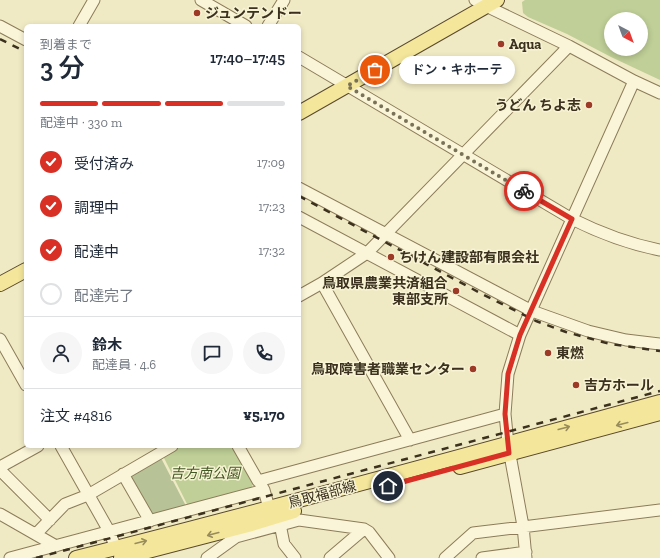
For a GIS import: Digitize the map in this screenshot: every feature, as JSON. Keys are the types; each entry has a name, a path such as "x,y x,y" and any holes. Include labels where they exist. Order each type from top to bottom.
{"main road":[{"path":"301,112 347,86 486,2"},
{"path":"0,284 24,271"},
{"name":"鳥取福部線","path":"508,448 660,402"},
{"name":"鳥取福部線","path":"76,558 119,553 274,517 414,470 660,413"}],"street":[{"path":"80,24 94,0"},
{"path":"201,0 243,24"},
{"path":"269,24 284,0"},
{"path":"486,2 634,81 660,93"},
{"path":"0,26 24,39"},
{"path":"301,295 322,284 367,253 569,46"},
{"path":"301,58 572,219 604,234 660,250"},
{"path":"482,558 526,555 523,526 508,448 505,414 508,374 520,335 634,81"},
{"path":"301,189 532,311 588,332 626,340 660,344"},
{"path":"301,218 520,335"},
{"path":"322,284 410,440"},
{"path":"0,339 24,381"},
{"path":"10,558 150,521 261,485 410,440 505,414"},
{"path":"35,448 0,469 50,520"},
{"path":"62,448 109,531 119,553"},
{"path":"36,534 65,504 88,494 168,448"},
{"path":"239,448 261,485 284,544 295,558"},
{"path":"123,474 150,521"},
{"path":"445,558 473,533 660,510"},
{"path":"0,514 56,546"},
{"path":"207,558 236,537 274,517 364,530 369,532 389,558"},
{"path":"332,557 364,530"}],"green space":[{"path":"525,0 660,0 660,80 609,56 648,56 648,12 604,12 604,53 567,34 528,17 523,13 522,2"},
{"name":"吉方南公園","path":"177,448 232,448 253,484 251,489 188,506 163,456"},
{"path":"161,458 186,506 151,517 128,476"}],"railway":[{"path":"0,39 24,51"},
{"path":"301,197 484,295 536,321 566,332 610,344 660,351"},
{"path":"36,558 660,391"}],"way so far":[{"path":"375,70 347,86 524,191"}],"place":[{"name":"ジュンテンドー","path":"197,13"},
{"name":"Aqua","path":"501,44"},
{"name":"ドン・キホーテ","path":"375,70"},
{"name":"うどん ちよ志","path":"589,105"},
{"name":"ちけん建設部有限会社","path":"391,257"},
{"name":"鳥取県農業共済組合 東部支所","path":"456,291"},
{"name":"東燃","path":"548,353"},
{"name":"鳥取障害者職業センター","path":"473,369"},
{"name":"吉方ホール","path":"576,385"}],"route":[{"path":"388,486 509,453 505,414 508,374 512,359 520,335 572,219 524,191"}]}
